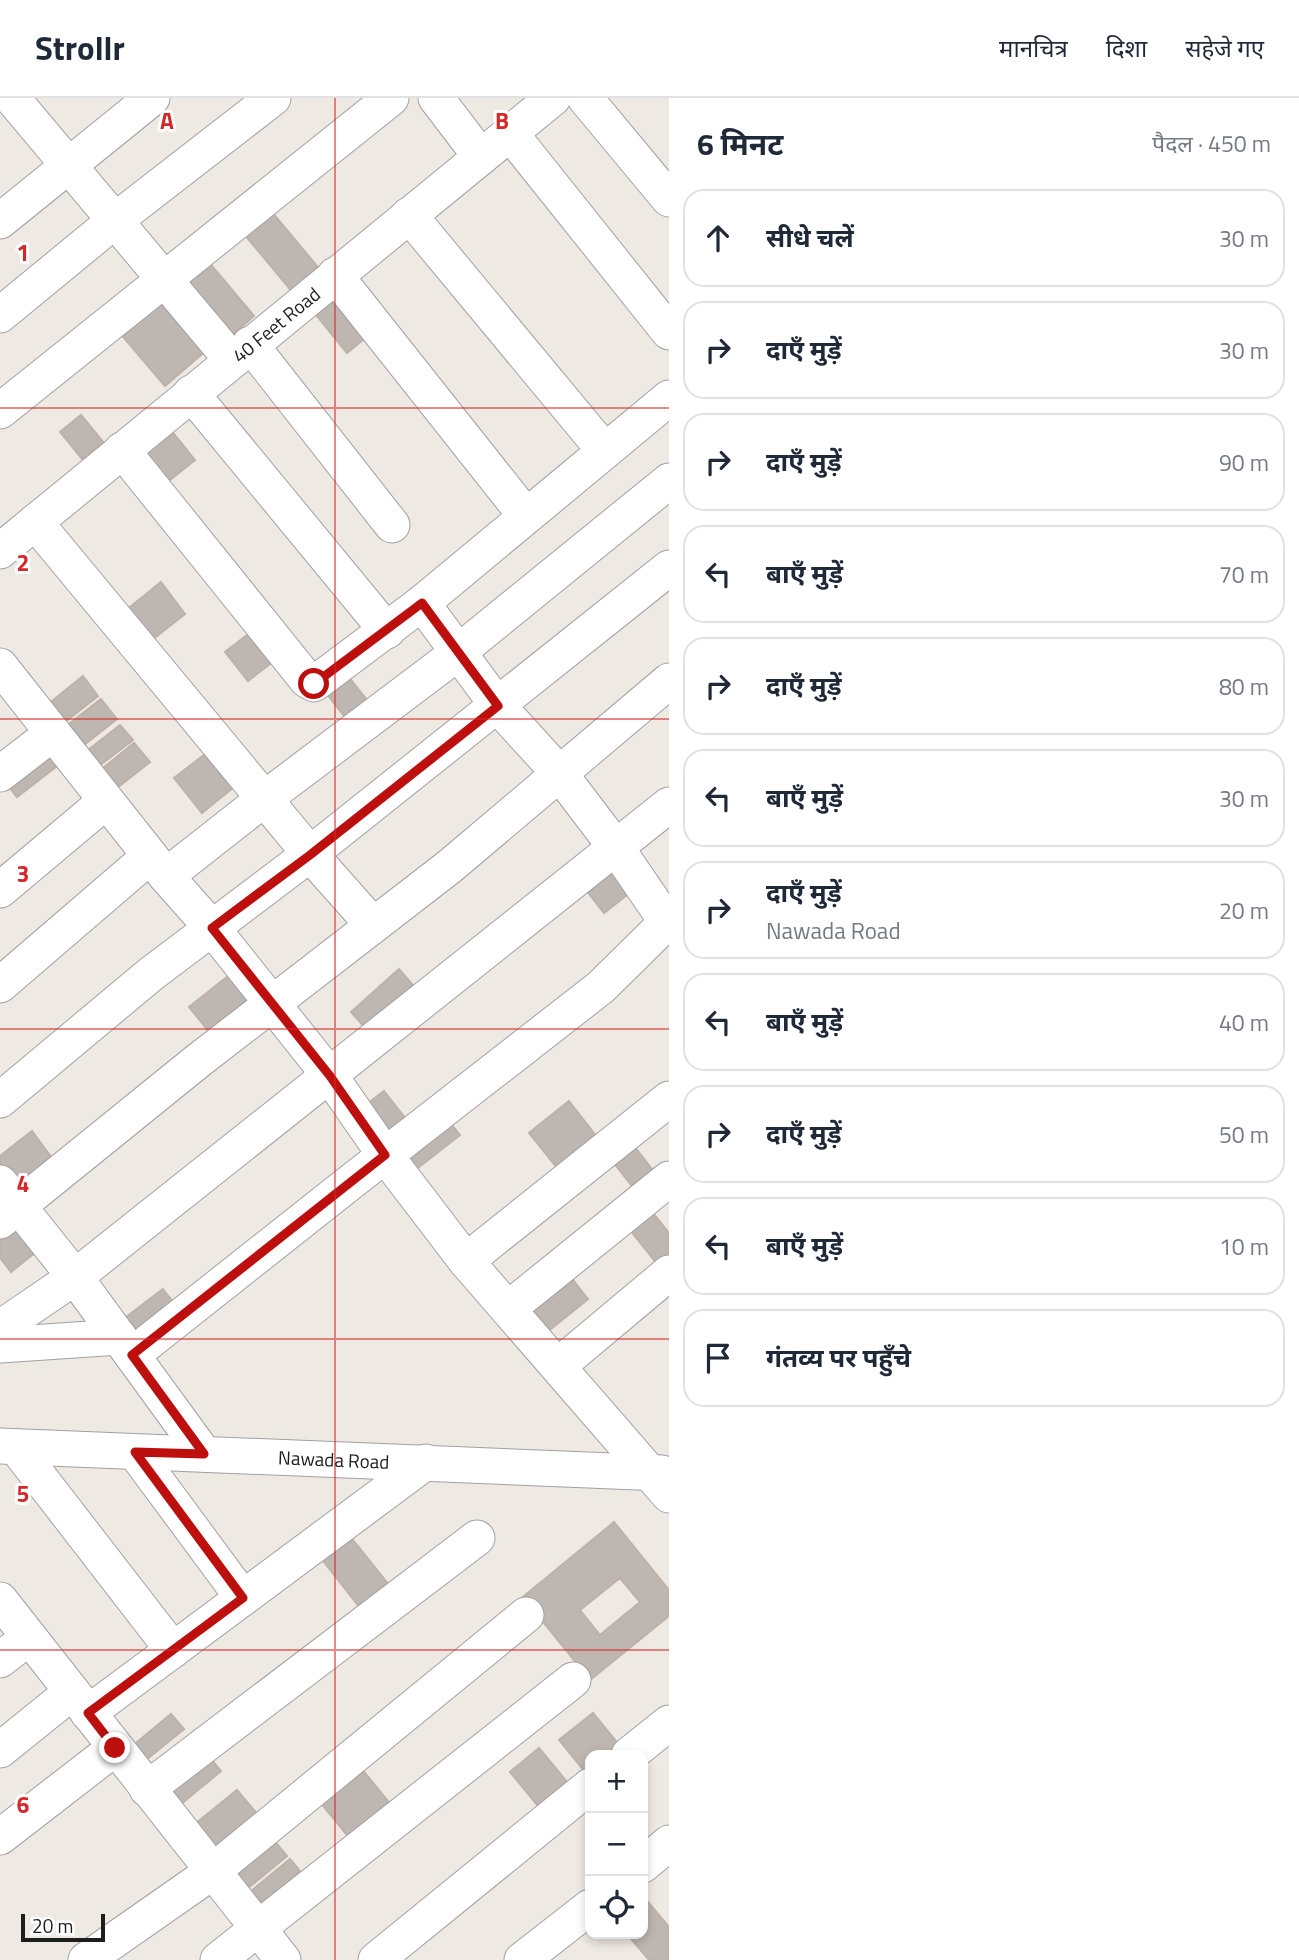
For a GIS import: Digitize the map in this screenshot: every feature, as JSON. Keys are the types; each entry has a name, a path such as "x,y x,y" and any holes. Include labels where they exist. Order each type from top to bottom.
{"street":[{"path":"12,98 164,280 241,352 392,525"},
{"path":"0,221 152,98"},
{"path":"0,315 113,222 273,98"},
{"path":"0,411 391,98"},
{"path":"436,98 481,157"},
{"name":"40 Feet Road","path":"0,551 553,98"},
{"path":"585,98 669,199"},
{"path":"510,133 669,332"},
{"path":"409,215 604,450"},
{"path":"335,275 526,516"},
{"path":"191,393 387,631"},
{"path":"122,450 310,683 321,681 387,631 669,398"},
{"path":"0,985 158,866 264,799 458,652 669,481"},
{"path":"35,522 310,855 373,925"},
{"path":"0,1100 151,974 310,855 669,568"},
{"path":"0,1345 126,1346 385,1155 601,987 668,922 560,774 498,706 422,603"},
{"path":"3,675 330,1076 385,1155 466,1261 663,1480"},
{"path":"204,1454 75,1277 7,1203 449,867 669,681"},
{"path":"0,774 53,733"},
{"path":"0,890 106,801"},
{"path":"0,1328 75,1277 669,805"},
{"path":"466,1261 669,1099"},
{"path":"508,1309 669,1179"},
{"path":"558,1366 669,1273"},
{"path":"8,1446 173,1650"},
{"name":"Nawada Road","path":"8,1446 426,1462 663,1480"},
{"path":"135,1452 243,1598"},
{"path":"0,1750 173,1650 426,1462"},
{"path":"147,1789 477,1538"},
{"path":"0,1600 283,1960"},
{"path":"86,1960 212,1872 526,1615"},
{"path":"0,1660 29,1637"},
{"path":"218,1960 573,1680"},
{"path":"635,1750 669,1723"},
{"path":"0,1837 115,1748"},
{"path":"376,1960 585,1790"},
{"path":"648,1861 669,1843"},
{"path":"522,1960 585,1911"}],"building":[{"path":"266,205 322,272 295,295 239,228"},
{"path":"202,254 254,316 227,340 174,278"},
{"path":"157,290 208,349 165,386 114,326"},
{"path":"335,292 370,334 347,353 312,310"},
{"path":"81,415 104,443 82,459 60,432"},
{"path":"171,430 195,460 161,487 137,457"},
{"path":"161,582 185,614 148,643 124,612"},
{"path":"256,628 279,657 248,681 225,652"},
{"path":"344,671 375,710 353,727 322,688"},
{"path":"83,676 98,696 61,725 46,706"},
{"path":"101,699 117,719 80,748 64,728"},
{"path":"120,725 133,740 95,769 83,754"},
{"path":"46,743 61,763 17,797 2,778"},
{"path":"134,743 150,762 113,791 98,772"},
{"path":"213,748 240,782 202,813 174,778"},
{"path":"615,860 636,888 604,913 583,886"},
{"path":"399,969 423,997 375,1039 351,1012"},
{"path":"232,973 253,999 210,1033 189,1007"},
{"path":"384,1091 414,1129 392,1146 362,1108"},
{"path":"569,1101 601,1142 562,1174 529,1133"},
{"path":"444,1115 460,1135 415,1170 399,1151"},
{"path":"32,1131 55,1162 20,1190 0,1164 0,1156"},
{"path":"627,1137 663,1183 643,1200 606,1153"},
{"path":"653,1213 669,1233 669,1271 665,1274 630,1230"},
{"path":"17,1214 42,1247 11,1272 0,1258 0,1227"},
{"path":"570,1276 588,1299 541,1337 523,1314"},
{"path":"163,1289 180,1311 142,1341 125,1318"},
{"path":"614,1522 669,1590 669,1616 590,1680 523,1597","holes":["620,1578 640,1602 600,1635 580,1610"]},
{"path":"344,1529 394,1591 365,1614 316,1552"},
{"path":"593,1713 623,1750 585,1750 585,1772 559,1740"},
{"path":"171,1714 184,1729 136,1768 124,1753"},
{"path":"539,1748 572,1788 543,1812 510,1772"},
{"path":"204,1750 221,1771 175,1809 158,1788"},
{"path":"356,1762 397,1812 356,1846 315,1796"},
{"path":"237,1790 264,1822 216,1862 189,1829"},
{"path":"268,1833 287,1856 242,1893 223,1870"},
{"path":"290,1859 309,1882 264,1919 245,1896"},
{"path":"648,1902 669,1927 669,1960 649,1960 631,1939 648,1939"}],"route":[{"path":"115,1748 88,1713 243,1598 135,1452 204,1454 132,1355 385,1155 330,1076 212,928 310,855 498,706 422,603 314,684"}]}
